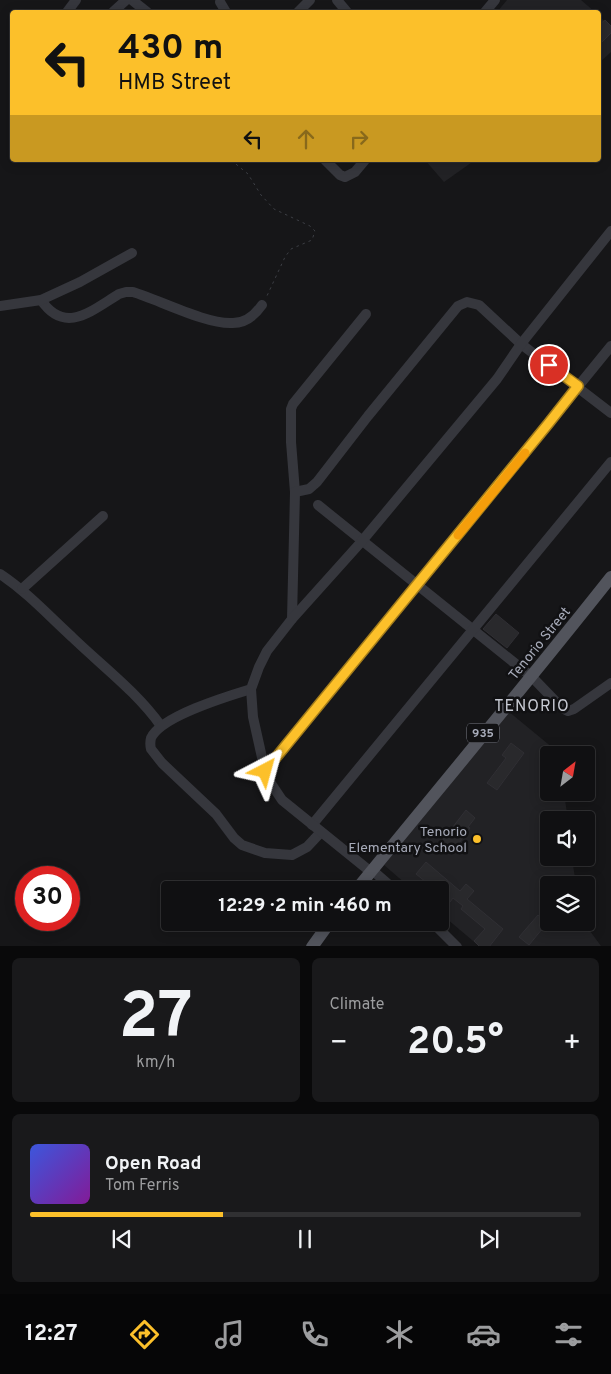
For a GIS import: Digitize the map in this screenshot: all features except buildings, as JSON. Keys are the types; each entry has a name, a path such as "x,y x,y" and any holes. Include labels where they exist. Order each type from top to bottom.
{"main road":[{"name":"Tenorio Street","path":"364,881 504,708 532,677 611,577"},
{"path":"312,946 323,931"}],"street":[{"path":"115,10 126,0"},
{"path":"132,0 144,10"},
{"path":"300,10 310,0"},
{"path":"336,0 345,10"},
{"path":"327,162 340,175 345,177 355,172 363,162"},
{"path":"384,881 282,800 265,771 253,717 251,689 267,651 292,619 362,541 497,379 521,344 611,231"},
{"path":"0,306 41,300 80,282 132,253"},
{"path":"41,300 52,314 70,319 78,317 119,294 133,292 210,319 235,324 255,314 262,305"},
{"path":"295,492 309,489 317,482 373,409 458,306 467,302 479,306 521,344 611,413"},
{"path":"292,619 295,492 291,442 291,409 293,404 366,314"},
{"path":"265,771 611,346"},
{"path":"312,825 611,462"},
{"path":"318,505 532,677 562,708 568,711 574,709 611,683"},
{"path":"22,589 103,516"},
{"path":"0,574 22,589 138,698 161,726"},
{"path":"251,689 210,702 161,726 151,738 150,744 154,754 216,814 234,838 242,845 265,853 292,855 307,847 321,832"},
{"path":"441,931 457,946"}],"path":[{"path":"233,162 248,174 261,195 274,209 310,226 315,231 312,240 291,249 285,257 262,305"}],"shaded area":[{"path":"507,0 581,0 593,10 499,10"},
{"path":"601,18 611,27 611,52 601,61"},
{"path":"427,162 472,162 444,182"},
{"name":"Tenorio Elementary School","path":"508,711 550,746 540,746 540,801 565,801 567,811 540,811 540,866 573,866 575,876 540,876 540,931 590,931 601,946 479,946 449,921 449,881 403,881 384,865"}],"slow traffic":[{"path":"458,535 525,453"}],"place":[{"name":"Tenorio Elementary School","path":"477,839"}],"district":[{"name":"TENORIO","path":"532,705"}],"route":[{"path":"265,771 578,386 549,365"}]}
